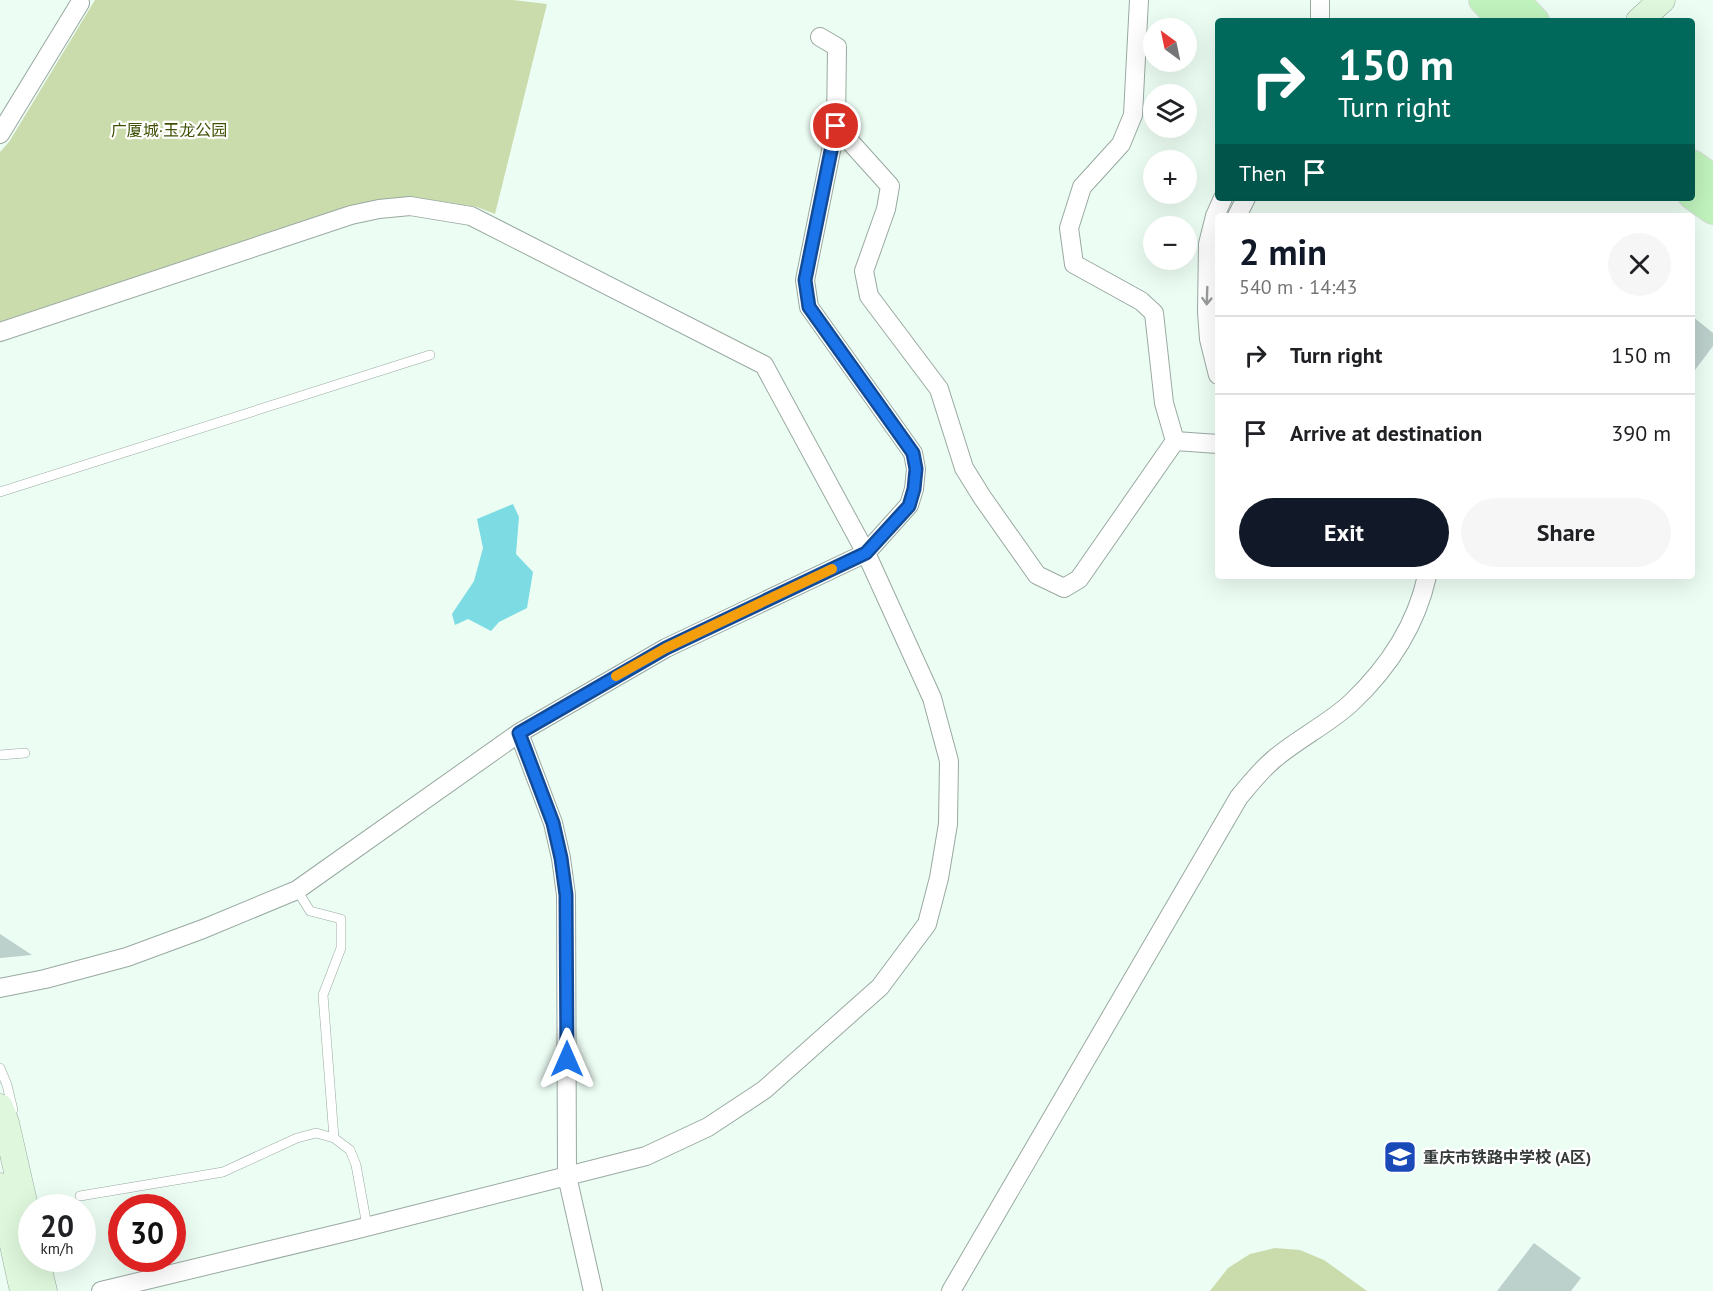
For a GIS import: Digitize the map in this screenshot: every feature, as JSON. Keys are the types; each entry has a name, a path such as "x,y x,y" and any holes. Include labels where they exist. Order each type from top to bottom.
{"main road":[{"path":"1483,0 1500,18"},
{"path":"1515,0 1531,18"},
{"path":"1642,18 1662,0"},
{"path":"1695,166 1713,179"},
{"path":"1695,197 1713,210"},
{"path":"0,1107 6,1123 8,1179 23,1291"},
{"path":"8,1179 18,1203"},
{"path":"39,1272 44,1291"}],"street":[{"path":"1139,0 1133,114 1121,144 1082,187 1069,228 1074,264 1141,302 1154,313 1164,403 1175,441"},
{"path":"1320,0 1320,18"},
{"path":"0,134 80,3"},
{"path":"0,988 45,979 127,957 203,929 297,890 519,733 666,648 866,553 909,506 916,469 913,453 809,307 805,280 836,126 837,47 820,37"},
{"path":"836,126 890,186 886,209 864,271 869,296 939,389 964,468 1037,575 1064,588 1079,579 1175,441"},
{"path":"0,332 351,215 410,206 471,216 764,365 866,553 932,698 949,761 948,824 939,878 927,924 880,987 764,1090 708,1127 646,1156 101,1291"},
{"path":"1215,216 1208,244 1207,312 1209,339 1215,363"},
{"path":"1175,441 1215,444"},
{"path":"951,1291 1239,797 1274,759 1350,704 1383,669 1405,637 1422,600 1426,579"},
{"path":"519,733 553,823 566,895 567,1176 593,1291"}],"lane":[{"path":"0,492 430,355"},
{"path":"0,755 25,753"},
{"path":"297,890 310,911 341,919 341,948 323,995 334,1138"},
{"path":"0,1068 7,1085 15,1119 8,1179"},
{"path":"93,1194 223,1172 297,1137 316,1133 334,1138 350,1150 356,1165 367,1226"}],"green space":[{"name":"广厦城·玉龙公园","path":"95,0 513,0 547,4 495,214 477,207 413,197 377,200 0,323 0,152 9,142"},
{"path":"1275,1248 1300,1250 1324,1260 1367,1291 1210,1291 1228,1268 1250,1254"}],"water":[{"path":"513,504 519,517 516,554 533,572 527,608 499,622 491,631 468,619 455,625 452,614 474,581 483,548 477,519"}],"building":[{"path":"1695,318 1713,333 1713,346 1695,370"},
{"path":"0,934 32,955 0,958"},
{"path":"1534,1243 1581,1278 1571,1291 1497,1291"}],"slow traffic":[{"path":"616,676 666,648 832,569"}],"place":[{"name":"重庆市铁路中学校 (A区)","path":"1400,1157"}],"route":[{"path":"567,1059 566,895 561,858 553,823 519,733 666,648 866,553 909,506 914,489 916,469 913,453 809,307 805,280 836,126"}]}
